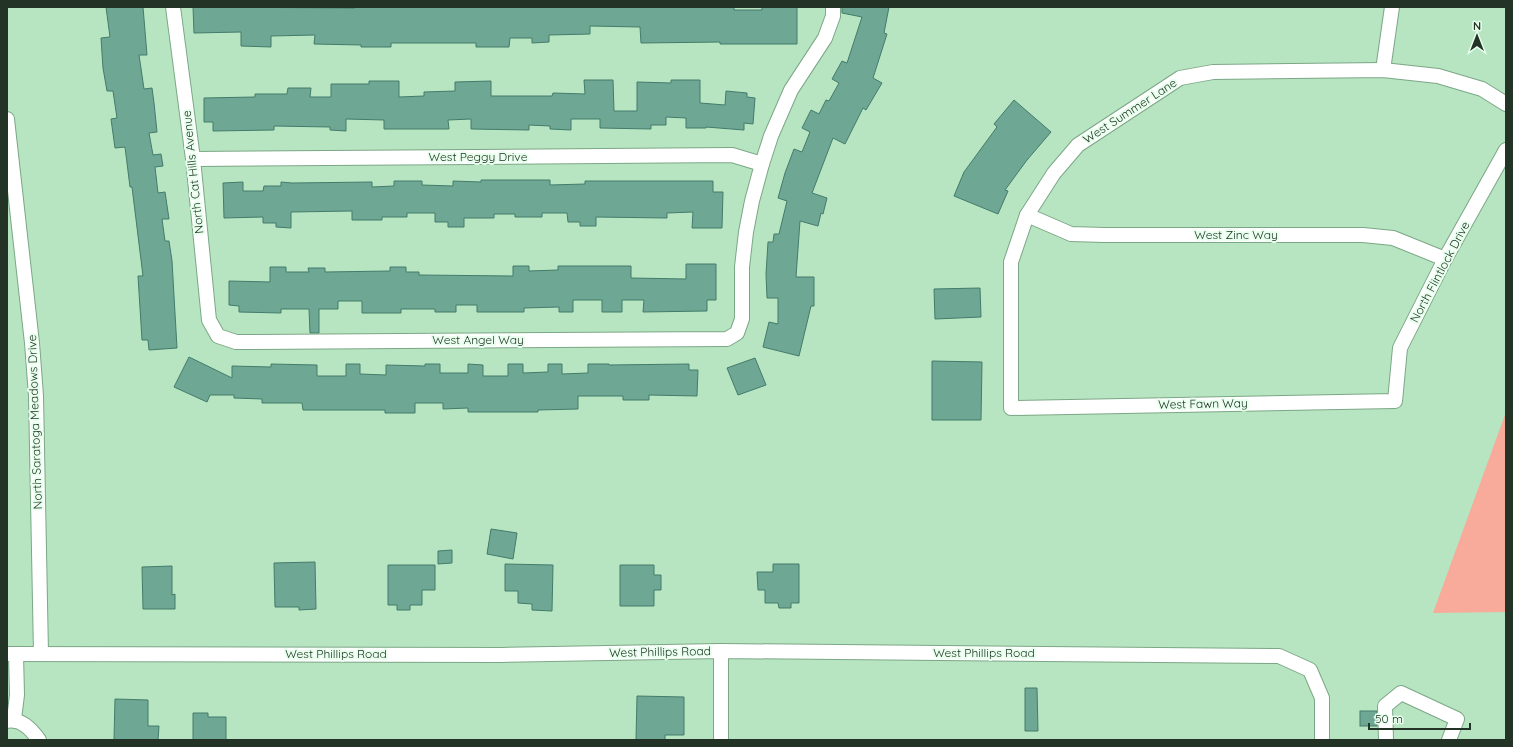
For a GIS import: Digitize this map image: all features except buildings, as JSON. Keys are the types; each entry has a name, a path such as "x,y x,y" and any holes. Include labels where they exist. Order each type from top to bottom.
{"street":[{"name":"North Cat Hills Avenue","path":"173,7 193,159 209,320 218,336"},
{"path":"762,164 771,136 792,90 825,38 833,16 833,7"},
{"path":"1383,70 1392,7"},
{"name":"West Summer Lane","path":"1012,408 1012,262 1026,215 1054,173 1078,145 1180,78 1213,72 1383,70 1438,76 1482,88 1506,104"},
{"name":"North Saratoga Meadows Drive","path":"7,119 10,168 32,342 36,396 40,654"},
{"name":"North Flintlock Drive","path":"1395,401 1400,348 1446,259 1506,150"},
{"name":"West Peggy Drive","path":"193,159 732,155 762,164"},
{"name":"West Angel Way","path":"218,336 236,342 727,339 737,333 742,319 742,267 746,232 752,201 762,164"},
{"name":"West Zinc Way","path":"1026,215 1071,234 1363,235 1393,238 1446,259"},
{"name":"West Fawn Way","path":"1012,408 1395,401"},
{"path":"721,652 721,740"},
{"name":"West Phillips Road","path":"12,654 501,655 721,652 1279,656 1310,670 1322,698 1322,740"},
{"path":"12,654 17,695 11,720 30,729 39,740"},
{"path":"1386,740 1386,706 1401,693 1456,719 1449,740"}],"shaded area":[{"path":"1506,412 1506,612 1433,613"}]}
